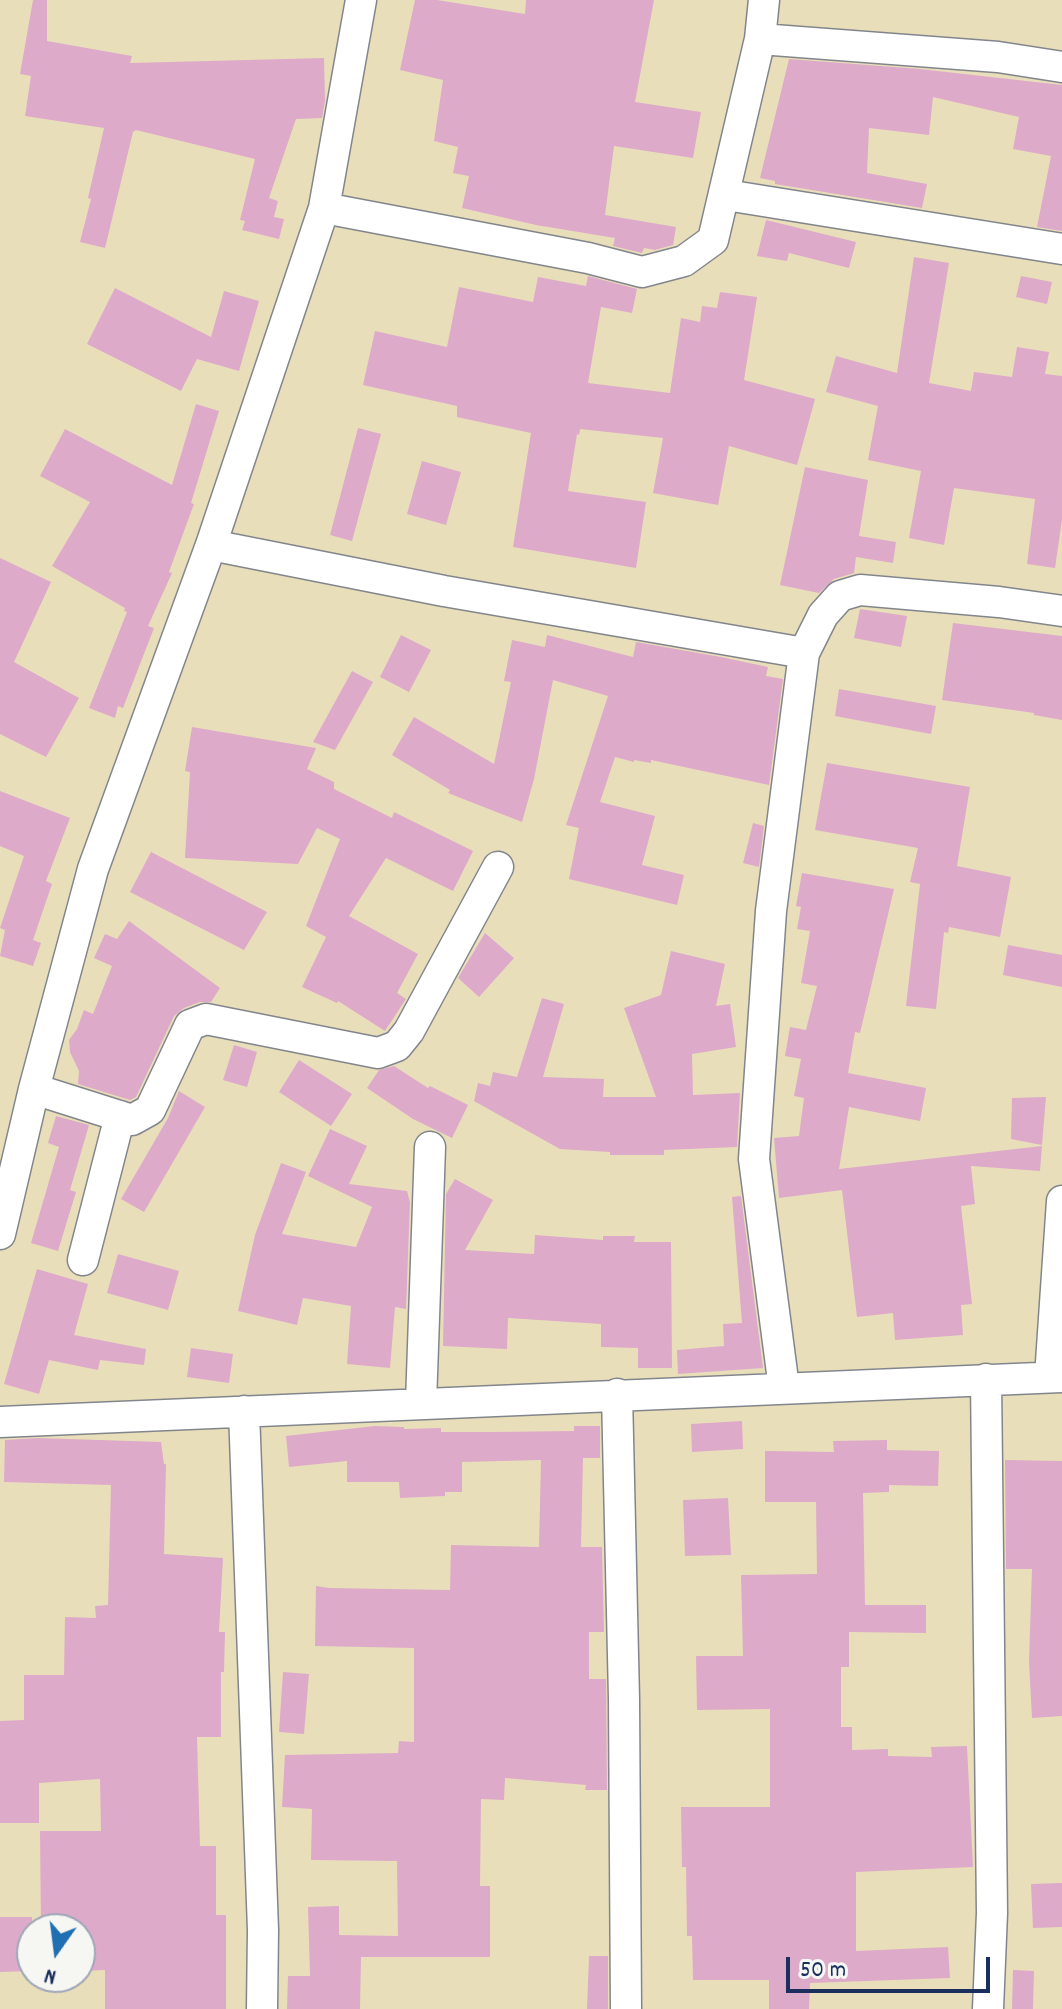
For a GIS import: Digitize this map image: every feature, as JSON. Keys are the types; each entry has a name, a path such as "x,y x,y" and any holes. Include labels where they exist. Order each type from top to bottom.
{"street":[{"path":"0,1234 34,1089 93,869 211,545 324,208 361,0"},
{"path":"324,208 588,258 642,272 684,261 713,240 726,195 760,39 764,0"},
{"path":"760,39 998,57 1062,67"},
{"path":"726,195 1062,249"},
{"path":"211,545 444,591 804,653"},
{"path":"784,1388 754,1159 771,911 804,653 823,615 840,596 860,590 999,602 1062,611"},
{"path":"34,1089 132,1120 150,1110 190,1025 206,1019 378,1053 397,1046 409,1031 498,867"},
{"path":"83,1260 120,1116"},
{"path":"421,1403 430,1147"},
{"path":"0,1422 1056,1377 1062,1201"},
{"path":"986,1379 992,1913 988,2009"},
{"path":"617,1394 624,1699 626,2009"},
{"path":"244,1411 263,1930 262,2009"}],"building":[{"path":"33,0 47,0 47,41 132,56 130,63 324,58 325,101 322,118 296,119 269,198 278,201 274,217 284,219 279,239 242,230 245,221 240,220 255,159 136,130 105,248 80,242 104,128 25,116 31,76 20,74"},
{"path":"415,0 437,0 525,14 526,0 654,0 635,102 701,112 693,158 614,146 605,215 676,227 673,245 655,250 644,248 642,253 613,246 615,238 536,225 462,208 469,176 453,173 458,147 434,141 443,80 400,70"},
{"path":"789,59 920,69 1062,85 1062,231 1037,227 1051,156 1013,149 1019,117 933,97 929,135 869,128 867,173 927,184 922,208 775,184 775,181 760,178"},
{"path":"766,220 856,242 849,268 789,253 787,261 757,256"},
{"path":"914,257 949,263 929,383 971,391 974,372 1012,377 1017,347 1049,352 1045,374 1062,376 1062,520 1055,568 1027,564 1035,499 954,488 944,545 909,538 921,471 868,460 878,406 826,392 836,356 897,373"},
{"path":"588,276 637,289 632,313 601,307 588,383 670,393 681,318 700,322 702,306 717,308 720,292 757,297 744,380 815,399 797,465 729,446 718,505 653,493 663,438 580,429 568,491 646,502 636,568 513,547 531,433 457,417 457,406 363,385 375,331 447,347 459,287 533,302 538,277 586,286"},
{"path":"1021,276 1052,282 1047,304 1016,297"},
{"path":"115,288 211,337 224,291 259,301 239,371 197,359 181,391 87,344"},
{"path":"196,404 219,411 191,503 194,504 169,572 172,573 148,626 154,628 123,708 118,706 115,718 89,708 127,612 52,566 90,502 40,476 65,429 172,485"},
{"path":"358,428 381,434 352,541 330,535"},
{"path":"422,461 461,472 446,525 407,514"},
{"path":"805,467 868,480 859,536 896,542 893,563 856,557 854,573 834,579 819,593 780,585"},
{"path":"0,558 51,582 14,662 79,698 46,757 0,734"},
{"path":"860,609 907,616 901,647 854,638"},
{"path":"953,623 1062,636 1062,720 942,700"},
{"path":"401,635 431,650 409,692 380,677"},
{"path":"547,635 633,657 636,642 721,657 768,667 766,676 783,679 769,785 651,760 651,763 634,762 615,757 600,802 655,816 642,865 684,875 677,905 569,879 579,828 566,825 608,696 553,680 534,779 522,822 448,793 450,790 392,755 414,717 494,764 511,682 504,681 512,640 545,647"},
{"path":"352,671 373,682 335,750 313,742"},
{"path":"839,689 936,706 931,734 835,716"},
{"path":"192,727 316,748 307,769 334,782 334,789 392,818 394,812 473,851 453,891 386,858 349,916 418,954 397,993 406,999 385,1031 338,1001 302,987 326,937 306,926 340,839 317,828 298,864 185,858 190,772 185,771"},
{"path":"827,763 970,787 957,866 1011,877 1000,937 949,927 948,933 944,932 936,1009 906,1006 920,884 910,882 918,848 815,830"},
{"path":"0,791 70,818 46,881 52,884 33,940 41,943 33,966 0,956 5,930 0,928 24,856 0,846"},
{"path":"753,823 764,826 759,867 743,863"},
{"path":"151,852 267,912 244,950 130,892"},
{"path":"802,873 894,889 860,1033 855,1032 848,1073 926,1088 920,1121 849,1107 839,1169 1042,1146 1040,1171 971,1166 975,1204 961,1206 972,1304 961,1305 963,1335 895,1340 893,1313 857,1317 842,1190 779,1198 774,1138 799,1136 804,1098 794,1096 801,1059 785,1056 790,1027 806,1030 817,986 801,983 810,931 797,929 801,907 796,906"},
{"path":"129,921 220,988 211,1002 184,1008 174,1016 136,1097 130,1100 78,1084 79,1071 70,1052 69,1040 84,1010 93,1014 112,966 94,958 105,934 117,939"},
{"path":"485,933 514,958 479,997 458,978"},
{"path":"1008,945 1062,955 1062,987 1003,975"},
{"path":"671,951 725,964 716,1006 730,1004 736,1047 692,1054 693,1095 740,1093 737,1147 664,1150 664,1155 610,1155 610,1152 560,1149 474,1101 478,1083 490,1086 493,1072 517,1077 542,998 564,1004 543,1077 604,1079 603,1097 656,1097 624,1008 661,995"},
{"path":"234,1045 257,1052 247,1087 223,1080"},
{"path":"299,1060 352,1094 331,1126 279,1092"},
{"path":"394,1066 428,1088 430,1086 468,1105 452,1138 413,1119 367,1088 379,1070"},
{"path":"179,1091 205,1107 144,1212 121,1199 168,1118"},
{"path":"1046,1097 1042,1145 1011,1139 1012,1098"},
{"path":"56,1116 89,1125 70,1190 76,1192 58,1251 31,1243 59,1147 48,1143"},
{"path":"330,1129 367,1146 349,1184 407,1191 410,1202 406,1309 395,1307 390,1368 347,1364 351,1306 303,1298 297,1325 238,1311 255,1235 281,1163 306,1172 282,1234 356,1247 372,1207 308,1176"},
{"path":"455,1179 493,1200 465,1250 534,1254 535,1235 603,1240 603,1236 635,1236 634,1242 671,1242 672,1368 638,1368 638,1348 601,1347 601,1324 508,1318 507,1349 443,1346 446,1194"},
{"path":"741,1196 763,1368 678,1374 677,1350 724,1346 723,1324 742,1323 732,1197"},
{"path":"118,1254 179,1271 168,1310 107,1293"},
{"path":"37,1269 88,1284 74,1335 146,1349 144,1365 100,1360 98,1370 49,1360 39,1394 4,1384"},
{"path":"191,1348 233,1354 229,1383 187,1377"},
{"path":"742,1421 743,1449 692,1452 691,1424"},
{"path":"375,1426 441,1428 441,1432 494,1432 574,1431 574,1426 600,1426 600,1458 583,1458 581,1547 602,1547 604,1632 589,1632 589,1679 606,1679 607,1790 585,1790 586,1785 505,1778 504,1800 481,1799 480,1886 490,1886 490,1957 361,1957 360,2009 287,2009 288,1976 310,1976 308,1907 339,1906 339,1935 398,1936 397,1861 311,1860 312,1809 282,1807 285,1755 398,1753 399,1741 414,1742 414,1648 315,1646 316,1586 450,1590 451,1545 539,1547 541,1460 462,1462 462,1492 400,1498 399,1482 347,1482 347,1461 289,1467 286,1436"},
{"path":"38,1438 161,1442 166,1464 164,1554 223,1558 219,1632 225,1632 224,1672 221,1672 221,1737 197,1737 200,1846 216,1846 216,1915 226,1915 226,2009 105,2009 105,1970 96,1970 96,1913 41,1913 40,1831 101,1831 100,1779 39,1783 39,1823 0,1823 0,1721 24,1720 24,1675 64,1675 65,1617 96,1618 95,1606 108,1605 111,1485 4,1482 5,1440"},
{"path":"887,1440 887,1450 939,1451 938,1486 889,1485 889,1492 863,1493 865,1605 926,1605 926,1633 849,1632 849,1667 841,1667 841,1727 852,1727 852,1750 888,1749 888,1756 932,1757 931,1747 967,1746 973,1867 856,1872 856,1951 948,1947 950,1978 810,1983 809,2009 769,2009 769,1980 693,1980 692,1936 687,1936 686,1867 682,1867 681,1807 770,1807 770,1709 697,1710 696,1656 743,1656 741,1575 817,1574 816,1502 765,1502 765,1451 834,1452 833,1441"},
{"path":"1005,1460 1062,1461 1062,1716 1032,1718 1029,1662 1032,1569 1006,1569"},
{"path":"728,1498 731,1555 685,1556 683,1500"},
{"path":"283,1672 309,1674 304,1734 279,1732"},
{"path":"1062,1883 1062,1927 1033,1928 1031,1884"},
{"path":"0,1917 16,1917 16,1972 0,1972"},
{"path":"589,1956 608,1956 608,2009 587,2009"},
{"path":"1013,1970 1034,1971 1033,2009 1012,2009"}]}
